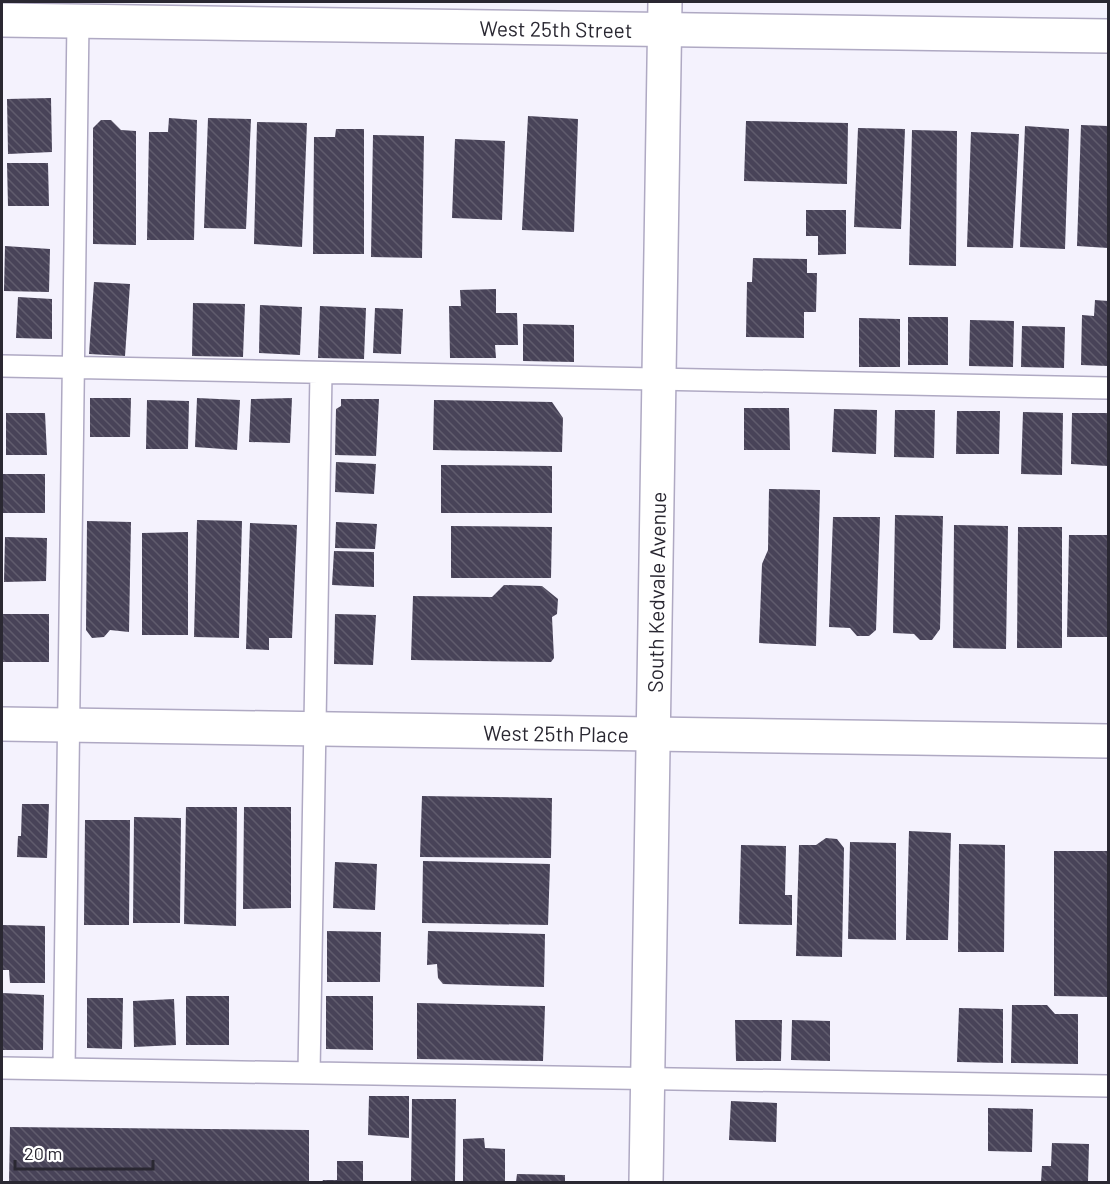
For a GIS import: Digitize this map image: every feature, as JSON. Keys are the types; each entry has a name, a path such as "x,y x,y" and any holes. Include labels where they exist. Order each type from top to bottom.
{"street":[{"name":"West 25th Street","path":"2,20 665,16 1108,36"},
{"name":"South Kedvale Avenue","path":"646,1182 665,16"},
{"name":"West 25th Place","path":"2,724 1108,741"}],"lane":[{"path":"64,1070 78,21"},
{"path":"2,366 1108,388"},
{"path":"309,1073 321,373"},
{"path":"2,1068 1108,1086"}],"building":[{"path":"51,98 52,152 8,154 7,99"},
{"path":"528,116 578,119 574,232 522,230"},
{"path":"169,118 197,120 194,240 147,240 149,132 168,132"},
{"path":"208,118 251,119 246,229 204,228"},
{"path":"101,120 111,120 121,130 136,131 136,245 93,244 93,128"},
{"path":"746,121 848,123 847,184 744,181"},
{"path":"257,122 307,123 302,247 254,244"},
{"path":"1081,125 1108,126 1108,248 1077,246"},
{"path":"1025,126 1069,129 1065,249 1020,247"},
{"path":"858,128 905,129 901,229 854,227"},
{"path":"336,129 364,129 364,254 313,254 314,137 335,137"},
{"path":"912,130 957,131 956,266 909,265"},
{"path":"971,132 1019,134 1013,248 967,247"},
{"path":"373,135 424,136 422,258 371,257"},
{"path":"455,139 505,141 502,220 452,218"},
{"path":"7,163 48,163 49,206 8,206"},
{"path":"806,210 846,210 846,254 818,255 818,236 806,236"},
{"path":"5,246 50,249 49,292 4,291"},
{"path":"753,258 807,259 807,273 817,273 816,312 804,312 804,338 746,337 747,282 752,282"},
{"path":"94,282 130,284 125,356 89,354"},
{"path":"496,289 496,313 517,313 518,345 495,345 496,358 450,358 449,306 461,306 460,290"},
{"path":"18,297 52,299 52,339 16,338"},
{"path":"1095,300 1108,301 1108,366 1081,365 1082,315 1094,316"},
{"path":"193,303 245,304 243,357 192,356"},
{"path":"260,305 302,307 300,355 259,353"},
{"path":"320,306 366,308 364,359 318,358"},
{"path":"375,308 403,309 401,354 373,353"},
{"path":"908,317 948,317 948,365 908,365"},
{"path":"859,318 900,319 900,367 859,367"},
{"path":"970,320 1014,321 1013,367 969,366"},
{"path":"523,324 574,325 574,362 523,361"},
{"path":"1022,326 1065,327 1064,368 1021,367"},
{"path":"90,398 131,398 130,437 90,437"},
{"path":"197,398 240,400 237,450 195,447"},
{"path":"292,398 290,443 249,442 251,399"},
{"path":"341,399 379,399 376,456 335,455 336,409 341,406"},
{"path":"147,400 189,401 188,449 146,449"},
{"path":"434,400 552,402 563,418 562,452 433,450"},
{"path":"744,408 789,408 790,450 744,450"},
{"path":"834,409 877,410 876,454 832,452"},
{"path":"895,410 935,410 934,458 894,457"},
{"path":"957,411 1000,411 999,454 956,454"},
{"path":"1023,412 1063,413 1062,475 1021,474"},
{"path":"6,413 45,413 47,455 6,455"},
{"path":"1072,413 1108,413 1108,466 1071,464"},
{"path":"336,462 376,464 374,494 335,492"},
{"path":"441,465 552,466 552,513 441,513"},
{"path":"2,474 45,474 45,513 2,513"},
{"path":"769,489 820,490 816,646 759,643 762,564 768,550"},
{"path":"895,515 943,516 940,629 932,640 920,640 914,634 893,633"},
{"path":"833,517 880,517 876,630 869,636 857,636 850,628 829,627"},
{"path":"197,520 242,521 239,638 194,637"},
{"path":"87,521 131,522 129,632 110,630 104,637 92,638 86,630"},
{"path":"336,522 377,524 375,549 335,548"},
{"path":"250,523 297,525 292,638 269,638 269,650 246,649"},
{"path":"954,525 1008,526 1006,649 953,648"},
{"path":"451,526 552,527 551,578 451,578"},
{"path":"1018,527 1062,527 1062,648 1017,648"},
{"path":"188,532 188,635 142,635 142,533"},
{"path":"1069,535 1108,535 1108,637 1067,637"},
{"path":"5,537 47,538 46,581 4,582"},
{"path":"334,551 374,552 374,587 332,585"},
{"path":"504,585 542,586 558,599 557,614 552,617 554,658 551,662 411,660 413,596 492,597"},
{"path":"2,614 49,614 49,662 2,662"},
{"path":"335,614 376,615 373,665 334,664"},
{"path":"422,796 552,798 551,858 420,857"},
{"path":"22,804 49,804 47,858 17,857 18,836 21,836"},
{"path":"186,807 237,807 236,926 184,924"},
{"path":"244,807 291,807 291,908 243,909"},
{"path":"134,817 181,818 180,923 133,923"},
{"path":"85,820 130,820 129,925 84,925"},
{"path":"909,831 951,833 948,940 906,940"},
{"path":"826,838 837,839 844,848 842,957 796,956 799,845 816,845"},
{"path":"850,842 896,843 896,940 848,939"},
{"path":"959,844 1005,845 1004,952 958,952"},
{"path":"741,845 786,846 785,895 792,895 792,925 739,924"},
{"path":"1054,851 1108,851 1108,997 1054,996"},
{"path":"423,861 550,864 548,925 422,923"},
{"path":"335,862 377,864 375,910 333,908"},
{"path":"2,925 45,926 45,983 10,983 9,970 2,970"},
{"path":"327,931 381,932 380,982 327,982"},
{"path":"428,931 545,934 544,987 443,984 438,978 437,964 427,965"},
{"path":"2,993 44,995 43,1050 2,1050"},
{"path":"186,996 229,996 229,1045 186,1045"},
{"path":"326,996 373,996 373,1050 326,1049"},
{"path":"87,998 123,998 122,1049 87,1048"},
{"path":"174,999 176,1045 134,1047 133,1001"},
{"path":"417,1003 545,1006 543,1061 417,1059"},
{"path":"1012,1005 1047,1005 1055,1014 1078,1014 1078,1064 1011,1063"},
{"path":"959,1008 1003,1009 1003,1063 957,1062"},
{"path":"735,1020 782,1020 781,1061 736,1061"},
{"path":"792,1020 830,1021 830,1061 791,1060"},
{"path":"369,1096 409,1096 409,1138 368,1135"},
{"path":"412,1099 456,1099 455,1182 411,1182"},
{"path":"731,1101 777,1103 776,1142 729,1140"},
{"path":"988,1108 1033,1109 1032,1152 988,1151"},
{"path":"10,1127 309,1130 309,1182 9,1182"},
{"path":"484,1138 485,1148 505,1149 505,1182 463,1182 463,1139"},
{"path":"1052,1143 1089,1144 1088,1182 1041,1182 1042,1166 1051,1166"},
{"path":"337,1161 363,1161 363,1182 322,1182 323,1180 337,1180"},
{"path":"517,1174 565,1175 565,1182 516,1182"}]}
